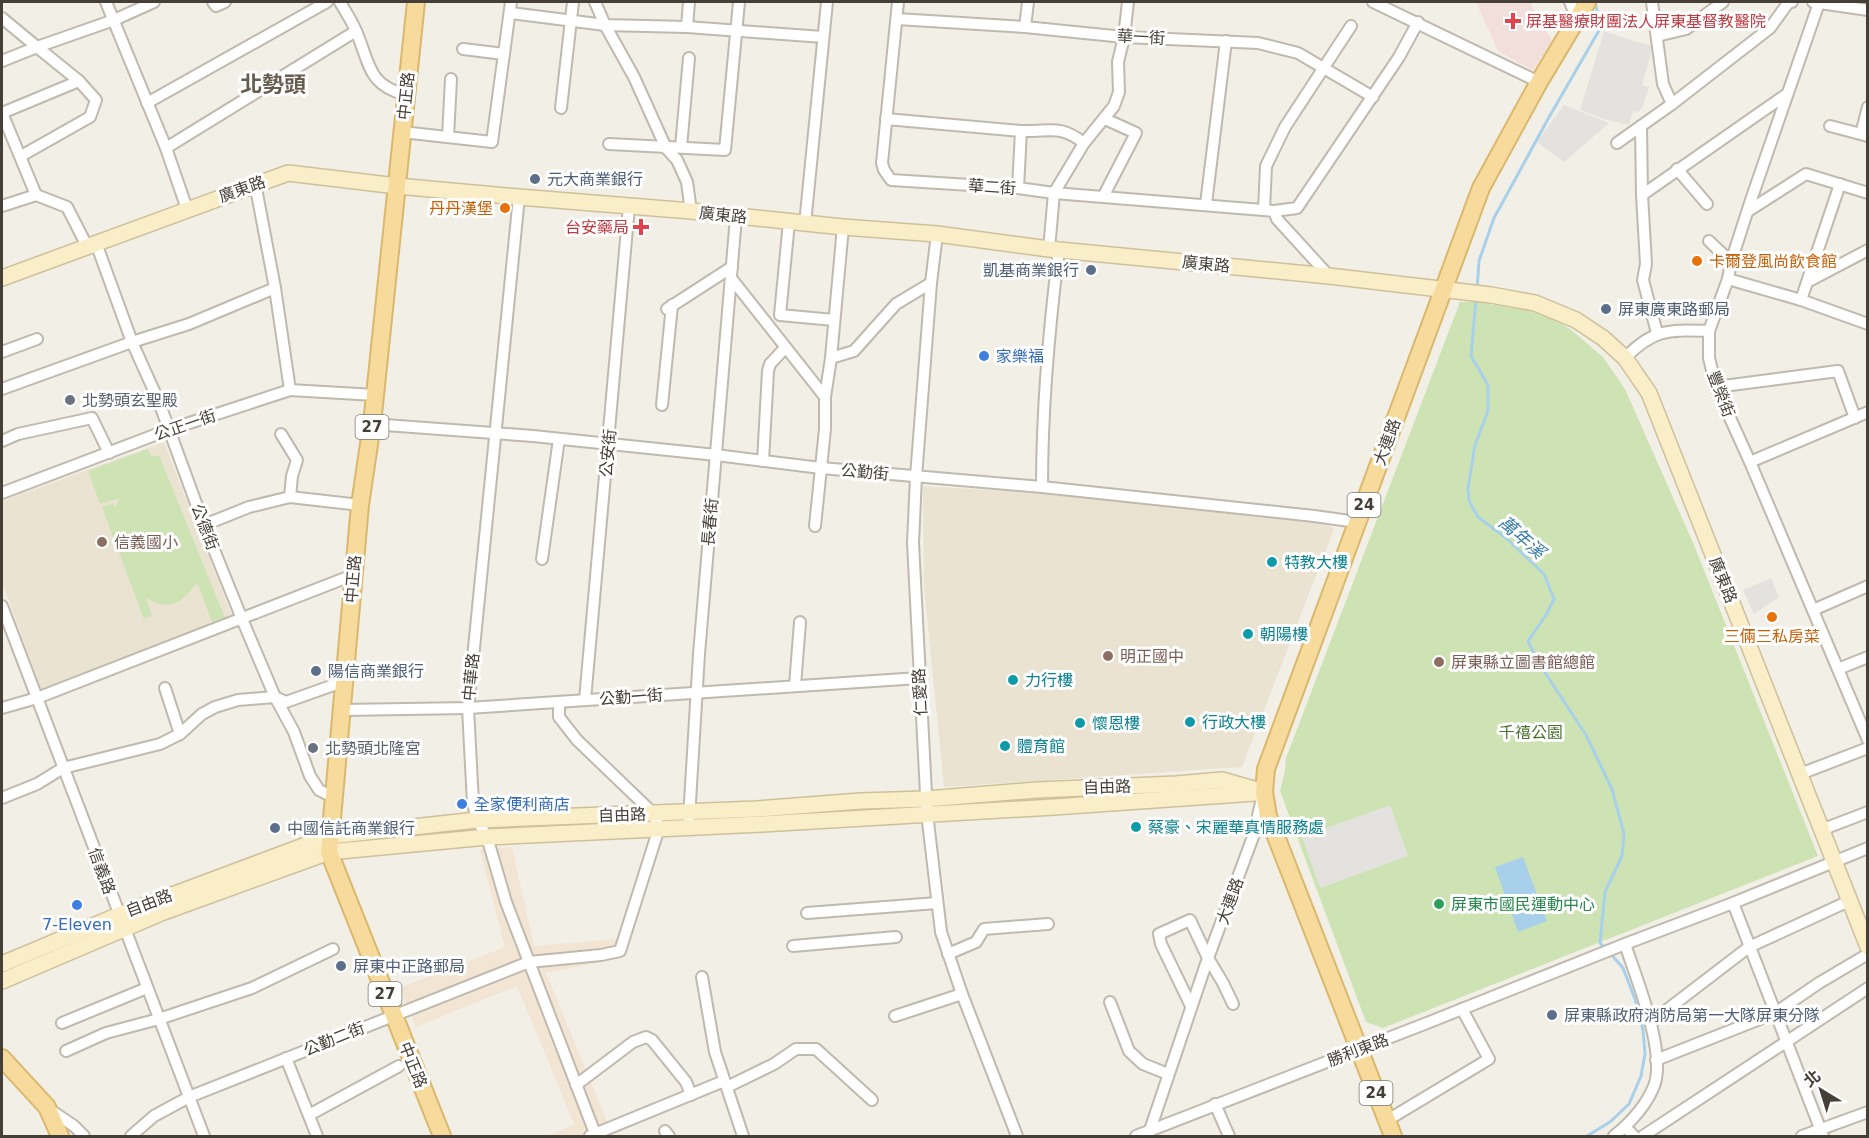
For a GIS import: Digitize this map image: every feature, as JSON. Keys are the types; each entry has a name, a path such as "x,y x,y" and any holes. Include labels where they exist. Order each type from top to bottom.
{"main road":[{"name":"中正路","path":"416,2 372,424 360,505 330,844 393,1016 442,1137"},
{"name":"大連路","path":"1264,792 1266,769 1442,290 1486,177 1579,8"},
{"name":"24","path":"1264,792 1268,816 1393,1137"},
{"path":"2,1058 47,1107 60,1137"}],"street":[{"path":"106,2 166,148 187,209"},
{"path":"2,62 114,20 154,2"},
{"path":"213,2 216,6 225,2"},
{"path":"147,103 327,2"},
{"path":"340,2 356,31 368,64 378,82 392,92 406,95"},
{"path":"561,108 573,2"},
{"path":"595,2 634,77 666,148 677,160 687,182 691,211"},
{"path":"687,27 689,2"},
{"path":"609,144 725,150 739,2"},
{"path":"827,2 797,223 780,315 834,320"},
{"name":"華二街","path":"898,2 882,163 891,180 1018,188 1054,194 1206,204 1269,211 1297,208 1418,22"},
{"path":"1025,27 1028,2"},
{"path":"1042,487 1044,395 1052,326 1054,194 1084,143 1114,106 1119,92 1118,62 1124,37 1128,2"},
{"path":"1373,2 1539,82"},
{"path":"1652,2 1663,84 1672,104"},
{"path":"1657,36 1686,29 1723,2"},
{"path":"1617,143 1672,104 1770,28 1788,2"},
{"path":"1816,2 1868,10"},
{"name":"豐榮街","path":"1816,2 1731,262 1728,279 1709,331 1709,358 1716,387 1868,740"},
{"path":"402,132 492,142 511,7 605,25 687,27 823,37"},
{"path":"2,18 79,81 96,100 90,117 21,156"},
{"name":"華一街","path":"897,19 1025,27 1124,37 1258,43 1298,53 1372,96"},
{"path":"1329,276 1269,211 1266,166 1285,127 1351,26"},
{"path":"166,148 356,31"},
{"path":"1206,204 1226,41"},
{"path":"463,49 504,54"},
{"path":"681,147 689,58"},
{"path":"448,138 451,79"},
{"path":"2,206 36,195 2,113 79,81"},
{"path":"1642,195 1787,94"},
{"path":"1830,126 1864,135 1868,107"},
{"path":"886,119 1021,131 1057,129 1071,133 1084,143"},
{"path":"1103,197 1136,133 1105,119"},
{"path":"1641,126 1646,264 1643,280 1657,333"},
{"path":"1018,188 1021,131"},
{"path":"1677,169 1707,204"},
{"name":"廣東路","path":"2,278 288,172 397,186 691,211 843,228 937,234 1054,249 1329,276 1491,295 1535,303 1576,320 1603,338 1625,358 1649,393 1849,901 1863,924 1868,947"},
{"path":"1748,211 1806,174 1868,193"},
{"path":"255,183 275,288 290,390"},
{"path":"1802,300 1840,184"},
{"name":"公德街","path":"36,195 67,207 91,245 159,402 204,525 275,697 294,732 310,776 319,790 333,797"},
{"name":"中華路","path":"519,197 468,708 473,803 477,820 488,837 506,902 576,1084 593,1136"},
{"name":"公安街","path":"585,700 629,206"},
{"name":"長春街","path":"689,820 697,693 736,217"},
{"path":"815,526 825,429 825,397 831,358 843,228"},
{"name":"仁愛路","path":"937,234 931,283 913,543 926,806 941,932 1017,1137"},
{"path":"1709,241 1731,262"},
{"path":"1808,282 1868,250"},
{"path":"662,405 669,307 731,273 785,348 825,397"},
{"path":"1728,279 1866,320"},
{"path":"831,358 854,351 896,304 931,283"},
{"path":"2,388 189,324 275,288"},
{"path":"1625,358 1634,348 1657,333 1678,330 1709,331"},
{"path":"2,352 37,339"},
{"path":"763,461 768,371 770,364 785,348"},
{"path":"1716,387 1838,371 1855,418"},
{"name":"公正一街","path":"2,493 168,430 290,390 375,395"},
{"path":"1750,462 1868,412"},
{"path":"2,441 18,435 92,418 109,453"},
{"name":"公勤街","path":"372,424 609,443 821,468 1042,487 1358,522"},
{"path":"281,434 297,460 292,476 290,497"},
{"path":"542,559 559,439"},
{"path":"204,525 249,507 290,497 360,505"},
{"path":"2,708 37,698 353,575"},
{"path":"1813,610 1868,586"},
{"name":"信義路","path":"2,606 204,1137"},
{"path":"795,686 800,621"},
{"path":"1838,669 1868,657"},
{"name":"公勤一街","path":"342,710 468,708 919,678"},
{"path":"2,798 37,784 63,768 160,744 180,734 202,714 215,707 238,700 275,697 286,702 345,681"},
{"path":"165,688 180,734"},
{"path":"559,702 560,717 577,740 657,821"},
{"path":"1800,774 1868,748"},
{"name":"自由路","path":"2,964 330,844 477,820 689,820 926,806 1054,807 1264,792"},
{"name":"大連路","path":"1149,1134 1191,1006 1254,834 1264,792"},
{"path":"1821,831 1868,812"},
{"name":"自由路","path":"330,844 488,837 657,821"},
{"name":"公勤二街","path":"131,1137 154,1116 189,1097 529,962 620,951 657,821"},
{"path":"1614,1137 1641,1109 1654,1085 1656,1060 1651,1022 1625,944 1868,848"},
{"path":"1651,1022 1749,947 1849,901"},
{"path":"807,913 937,903"},
{"path":"1733,903 1822,1133"},
{"name":"大連路","path":"1191,1006 1161,944 1159,934 1190,920 1208,958"},
{"name":"自由路","path":"2,981 122,922"},
{"path":"948,954 976,942 984,929 1048,924"},
{"path":"793,946 896,937"},
{"name":"勝利東路","path":"1136,1137 1149,1134 1215,1104 1359,1050 1625,944"},
{"path":"66,1051 106,1033 159,1019 216,998 252,988 333,950"},
{"path":"1656,1060 1775,1012 1868,954"},
{"path":"1208,958 1224,983 1233,1004"},
{"path":"702,977 715,1052 743,1137"},
{"path":"62,1023 147,988"},
{"path":"1643,1137 1868,988"},
{"path":"896,1016 962,993"},
{"path":"1110,1002 1129,1051 1143,1065 1168,1074"},
{"path":"1386,1120 1489,1059 1462,1009"},
{"path":"576,1084 633,1042 646,1037 652,1040 686,1082 691,1095"},
{"path":"593,1136 691,1095 774,1064 796,1049 816,1048 872,1100"},
{"path":"286,1058 317,1137"},
{"path":"309,1116 399,1066"},
{"path":"1215,1104 1229,1137"},
{"path":"47,1107 74,1126 84,1137"},
{"path":"1802,1137 1822,1133 1868,1112"},
{"path":"1625,1127 1634,1137"}],"shaded area":[{"name":"屏基醫療財團法人屏東基督教醫院","path":"1476,2 1530,2 1552,41 1533,70 1498,51"},
{"path":"1604,31 1653,46 1642,85 1649,87 1642,109 1639,112 1633,111 1629,125 1580,110"},
{"path":"1564,105 1609,123 1564,162 1537,142"},
{"name":"信義國小","path":"164,442 232,616 41,689 2,582 2,501"},
{"name":"明正國中","path":"923,486 1133,499 1326,524 1334,529 1242,767 944,787 924,587"},
{"path":"1771,578 1779,597 1754,614 1743,590"},
{"path":"1390,805 1408,856 1320,888 1302,837"},
{"path":"512,847 534,946 617,939 612,960 546,973 613,1136 549,1136 574,1124 517,986 416,1027 399,988 505,947 480,850"}],"green space":[{"name":"千禧公園","path":"1460,302 1477,302 1526,310 1550,317 1570,329 1603,357 1625,389 1694,545 1818,856 1383,1028 1366,1022 1280,791 1286,758"},
{"path":"148,449 151,457 159,455 225,618 212,622 197,582 181,600 169,605 146,598 152,616 144,619 102,507 113,503 115,508 120,498 100,504 88,471"}],"water":[{"path":"1523,857 1547,921 1518,932 1495,867"}],"waterway":[{"name":"萬年溪","path":"1477,290 1479,261 1494,218 1601,27 1595,2"},
{"name":"萬年溪","path":"1476,299 1471,356 1488,385 1488,411 1475,445 1468,488 1469,501 1478,517 1506,538 1544,574 1554,599 1528,641 1538,662 1586,735 1612,789 1624,834 1622,856 1605,892 1600,943 1605,948"},
{"name":"萬年溪","path":"1587,1136 1610,1122 1629,1104 1641,1076 1645,1054 1643,1030 1635,999 1623,968 1610,953"}],"place":[{"name":"屏基醫療財團法人屏東基督教醫院","path":"1513,21"},
{"name":"元大商業銀行","path":"535,179"},
{"name":"丹丹漢堡","path":"505,208"},
{"name":"台安藥局","path":"641,227"},
{"name":"卡爾登風尚飲食館","path":"1697,261"},
{"name":"凱基商業銀行","path":"1091,270"},
{"name":"屏東廣東路郵局","path":"1606,309"},
{"name":"家樂福","path":"984,356"},
{"name":"北勢頭玄聖殿","path":"70,400"},
{"name":"信義國小","path":"102,542"},
{"name":"特教大樓","path":"1272,562"},
{"name":"三倆三私房菜","path":"1772,617"},
{"name":"朝陽樓","path":"1248,634"},
{"name":"明正國中","path":"1108,656"},
{"name":"屏東縣立圖書館總館","path":"1439,662"},
{"name":"陽信商業銀行","path":"316,671"},
{"name":"力行樓","path":"1013,680"},
{"name":"行政大樓","path":"1190,722"},
{"name":"懷恩樓","path":"1080,723"},
{"name":"體育館","path":"1005,746"},
{"name":"北勢頭北隆宮","path":"313,748"},
{"name":"全家便利商店","path":"462,804"},
{"name":"蔡豪、宋麗華真情服務處","path":"1136,827"},
{"name":"中國信託商業銀行","path":"275,828"},
{"name":"屏東市國民運動中心","path":"1439,904"},
{"name":"7-Eleven","path":"77,905"},
{"name":"屏東中正路郵局","path":"341,966"},
{"name":"屏東縣政府消防局第一大隊屏東分隊","path":"1552,1015"}],"district":[{"name":"北勢頭","path":"273,84"}]}
